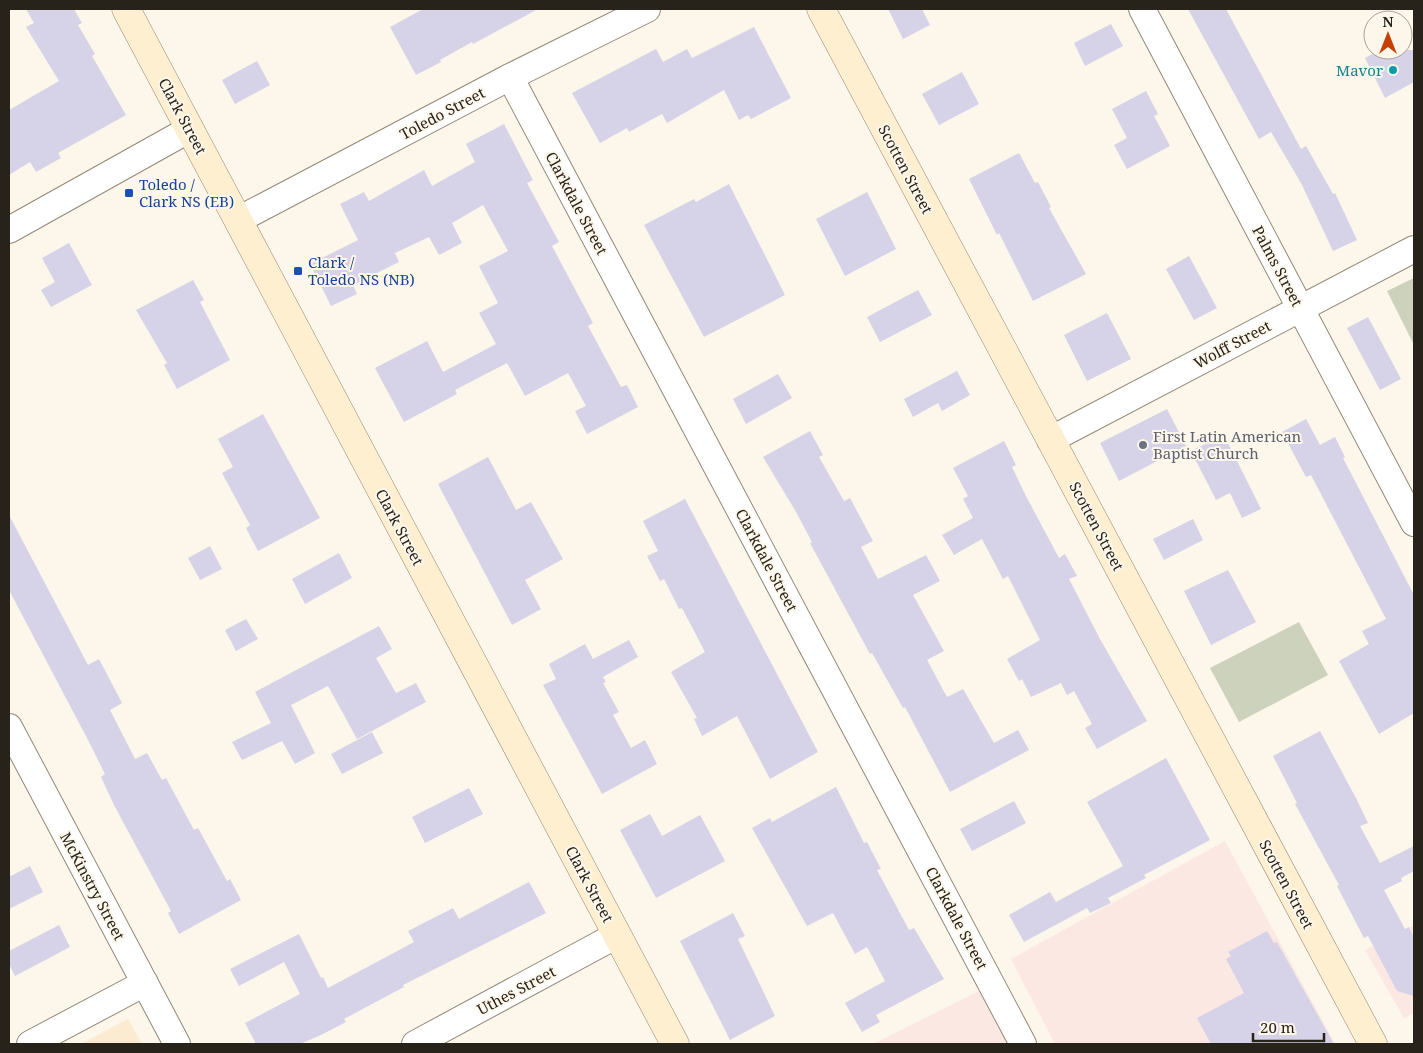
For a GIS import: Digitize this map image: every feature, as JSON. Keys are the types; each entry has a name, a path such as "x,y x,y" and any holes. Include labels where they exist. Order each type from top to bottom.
{"street":[{"name":"Clark Street","path":"126,9 675,1044"},
{"name":"Toledo Street","path":"238,220 510,77 647,9"},
{"name":"Scotten Street","path":"821,9 1373,1044"},
{"name":"Palms Street","path":"1142,9 1414,523"},
{"name":"Clarkdale Street","path":"510,77 1023,1044"},
{"path":"9,230 190,129"},
{"name":"Wolff Street","path":"1050,440 1414,249"},
{"name":"McKinstry Street","path":"9,727 178,1044"},
{"name":"Uthes Street","path":"415,1044 617,936"},
{"path":"30,1044 145,984"}],"shaded area":[{"path":"1225,841 1335,1044 1055,1044 1011,959"},
{"path":"1414,925 1414,1013 1404,1018 1365,950"},
{"path":"979,991 1008,1044 873,1044"},
{"path":"128,1019 142,1044 81,1044"}],"green space":[{"path":"1414,278 1414,345 1387,291"},
{"path":"1299,622 1328,675 1239,722 1210,668"}],"building":[{"path":"26,9 74,9 82,23 78,25 95,54 92,56 126,115 58,153 61,158 36,172 30,162 9,175 9,110 59,81 26,27 34,23"},
{"path":"423,9 538,9 473,44 472,42 416,75 390,27"},
{"path":"888,9 922,9 930,25 903,39"},
{"path":"1188,9 1226,9 1301,149 1306,146 1333,194 1335,193 1357,240 1333,251 1301,183 1271,132 1259,139"},
{"path":"1111,24 1123,46 1085,66 1074,43"},
{"path":"754,27 791,98 751,119 748,115 739,120 724,90 667,123 662,114 629,132 627,128 600,143 572,93 656,49 663,62 687,49 692,58"},
{"name":"Mavor","path":"1414,50 1414,82 1385,98 1366,60 1413,60"},
{"path":"257,61 270,85 235,104 222,80"},
{"path":"962,72 979,104 939,125 922,94"},
{"path":"1146,91 1158,114 1154,116 1170,146 1127,169 1114,145 1127,138 1112,109"},
{"path":"504,124 533,180 527,183 559,242 552,246 593,323 588,326 621,387 627,385 638,407 587,434 575,411 586,406 568,373 525,396 507,363 455,390 457,394 404,422 375,368 427,341 443,372 496,344 479,313 498,303 479,266 508,251 483,205 452,223 462,243 439,255 429,237 395,253 399,262 353,285 357,294 331,306 310,264 358,240 340,204 364,192 369,201 424,170 432,186 475,162 466,144"},
{"path":"1019,153 1035,183 1038,182 1051,207 1049,208 1086,274 1033,301 969,179"},
{"path":"729,184 785,295 704,337 644,225 694,199 696,202"},
{"path":"867,192 896,249 845,276 816,219"},
{"path":"69,243 92,285 51,307 41,290 55,282 42,258"},
{"path":"1189,256 1217,308 1194,320 1166,269"},
{"path":"193,280 204,300 200,302 230,360 177,389 164,365 167,363 136,310"},
{"path":"918,290 932,315 880,342 867,317"},
{"path":"1107,313 1131,359 1087,381 1064,335"},
{"path":"1368,317 1401,379 1380,390 1347,328"},
{"path":"957,371 970,395 942,411 938,403 913,417 904,399"},
{"path":"778,374 792,398 746,424 733,399"},
{"name":"First Latin American Baptist Church","path":"1167,409 1186,446 1119,481 1100,443"},
{"path":"263,414 320,518 258,551 246,528 250,525 222,473 233,467 218,439"},
{"path":"1306,419 1320,445 1335,437 1345,457 1343,458 1414,595 1414,713 1379,734 1339,661 1369,644 1362,631 1386,619 1311,475 1306,477 1282,432"},
{"path":"810,431 823,455 819,457 844,501 850,498 873,541 861,547 878,579 926,555 940,581 913,595 944,651 927,660 947,697 963,689 994,743 1018,730 1029,750 950,792 905,707 903,708 872,653 870,654 810,543 812,542 796,512 763,457"},
{"path":"1224,435 1261,509 1242,518 1230,493 1216,500 1191,451"},
{"path":"1004,441 1016,465 1012,467 1026,496 1059,558 1065,554 1077,576 1069,579 1100,639 1147,721 1097,749 1085,728 1092,724 1074,691 1067,695 1061,683 1031,697 1022,679 1019,681 1007,659 1040,640 1008,576 1003,579 982,539 954,555 942,535 973,518 963,499 968,496 953,468"},
{"path":"488,457 516,510 531,502 563,559 525,580 541,609 512,625 438,484"},
{"path":"685,499 818,752 770,779 737,716 702,736 694,719 697,718 671,672 705,652 682,608 679,609 664,579 660,581 647,556 658,551 643,521"},
{"path":"9,515 88,665 99,659 122,703 110,710 135,759 147,753 162,780 166,778 194,830 198,828 227,881 230,879 241,900 179,934 168,913 171,911 101,777 105,774 9,590"},
{"path":"1193,519 1203,540 1164,560 1153,539"},
{"path":"210,546 222,569 200,580 188,558"},
{"path":"339,553 352,578 305,604 292,579"},
{"path":"1228,570 1256,622 1211,645 1184,591"},
{"path":"246,619 258,639 236,651 225,630"},
{"path":"379,626 392,649 376,658 396,693 416,683 426,702 357,739 328,686 291,705 315,753 295,764 282,741 242,760 232,742 271,723 255,692"},
{"path":"629,640 638,657 603,677 606,682 603,683 619,712 613,715 631,748 645,740 657,764 602,794 543,685 556,679 549,664 585,644 593,659"},
{"path":"1320,731 1368,823 1360,826 1380,863 1414,846 1414,871 1401,878 1402,881 1384,890 1405,929 1409,927 1414,938 1414,996 1397,991 1368,936 1364,938 1337,886 1339,885 1295,804 1297,803 1273,756"},
{"path":"372,732 383,753 342,774 331,754"},
{"path":"1166,758 1210,840 1144,875 1146,878 1108,898 1111,903 1090,913 1087,908 1024,942 1009,915 1050,892 1056,902 1123,866 1087,802"},
{"path":"836,787 864,843 867,842 881,869 877,870 909,930 914,928 944,979 876,1015 880,1022 862,1032 845,1003 885,981 867,947 855,954 833,913 807,926 752,828 770,818 772,822"},
{"path":"469,788 483,814 425,843 412,817"},
{"path":"1014,801 1026,823 972,851 960,829"},
{"path":"650,814 662,836 700,815 725,861 656,898 620,830"},
{"path":"30,866 43,892 9,909 9,877"},
{"path":"529,882 546,913 403,985 404,987 344,1019 346,1022 321,1035 300,1044 256,1044 245,1023 300,994 284,962 239,986 230,969 299,934 328,988 414,942 408,931 453,908 459,919"},
{"path":"733,913 745,936 738,939 775,1016 730,1040 680,941"},
{"path":"59,925 70,947 15,976 9,964 9,951"},
{"path":"1267,931 1274,943 1277,942 1334,1044 1211,1044 1197,1018 1244,993 1226,959 1231,956 1228,952"}],"place":[{"name":"Mavor","path":"1393,70"},
{"name":"Toledo / Clark NS (EB)","path":"129,193"},
{"name":"Clark / Toledo NS (NB)","path":"298,271"},
{"name":"First Latin American Baptist Church","path":"1143,445"}]}
